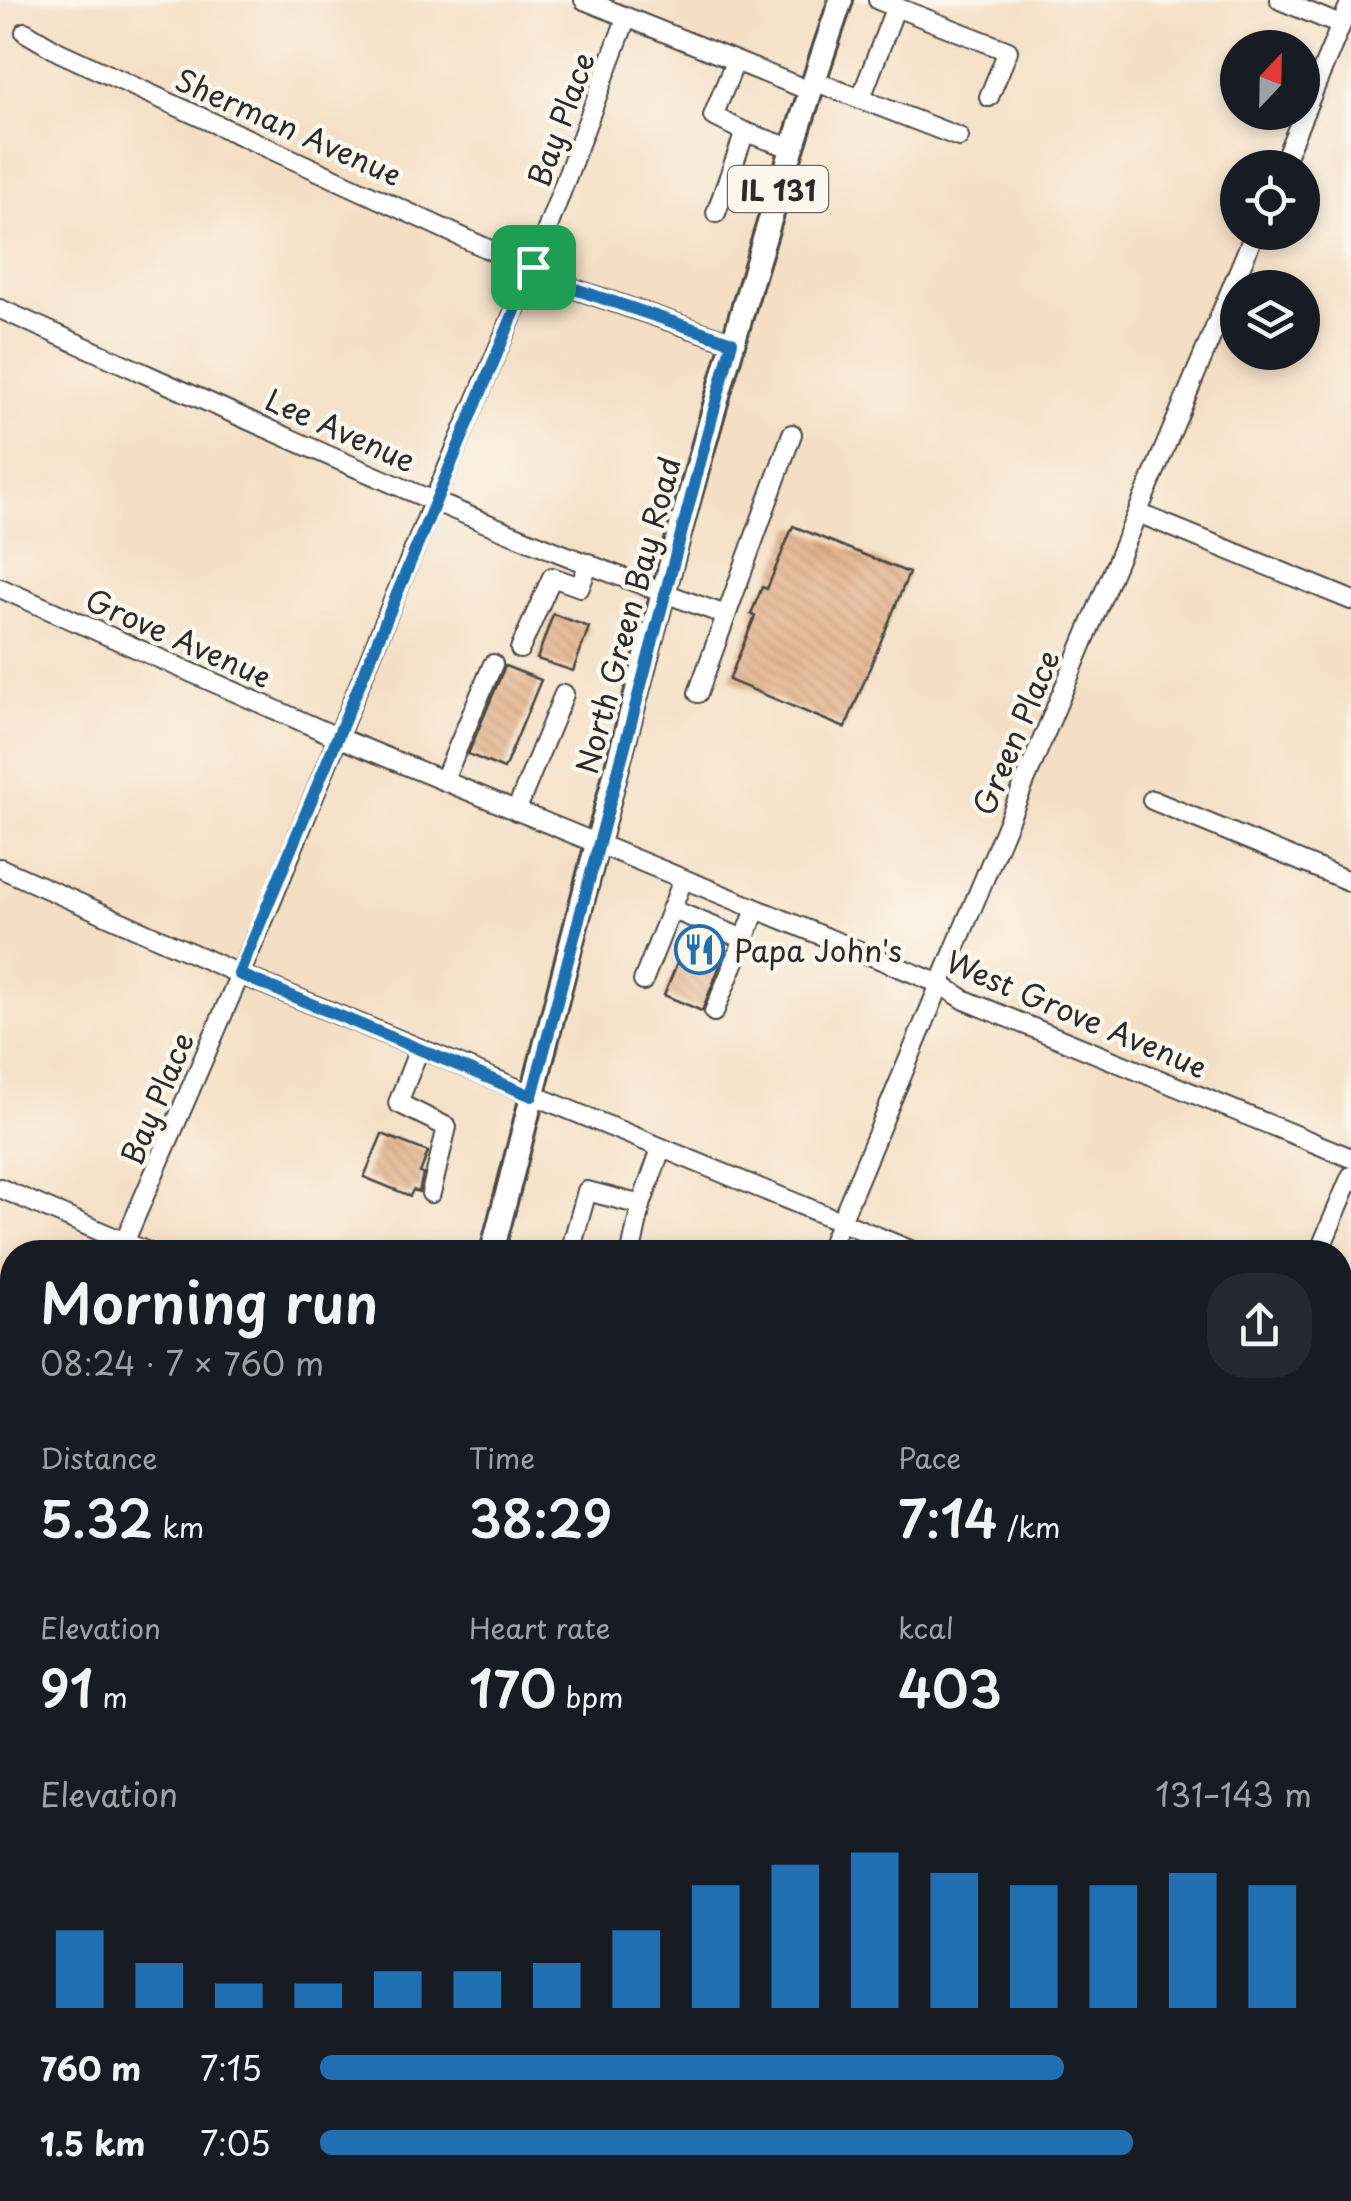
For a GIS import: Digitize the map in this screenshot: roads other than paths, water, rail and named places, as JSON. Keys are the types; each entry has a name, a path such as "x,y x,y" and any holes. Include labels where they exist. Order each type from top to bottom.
{"main road":[{"name":"North Green Bay Road","path":"495,1240 732,342 841,0"}],"street":[{"path":"584,0 735,62 861,98 959,136"},
{"path":"1280,0 1340,25"},
{"path":"1289,150 1351,1"},
{"path":"861,98 887,3 1008,50 989,97"},
{"name":"Bay Place","path":"125,1240 533,267 626,19"},
{"name":"Sherman Avenue","path":"25,32 59,52 575,289 732,342"},
{"path":"735,62 714,116 744,132 792,148"},
{"path":"716,214 744,132"},
{"path":"730,172 778,189"},
{"name":"Green Place","path":"833,1240 1247,250"},
{"name":"Lee Avenue","path":"0,309 434,500 726,615"},
{"path":"698,694 792,434"},
{"path":"1138,513 1351,600"},
{"path":"520,649 552,577 580,587 589,563"},
{"name":"Grove Avenue","path":"0,588 337,737"},
{"path":"444,780 493,664"},
{"path":"516,811 564,694"},
{"name":"West Grove Avenue","path":"337,737 940,984 965,1000 1351,1158"},
{"path":"1152,800 1351,882"},
{"path":"0,868 239,974 883,1240"},
{"path":"643,981 683,880"},
{"path":"672,909 744,939"},
{"path":"714,1012 756,910"},
{"path":"419,1049 398,1104 448,1127 431,1192"},
{"path":"633,1240 661,1150"},
{"path":"1325,1240 1351,1176"},
{"path":"0,1188 117,1240"},
{"path":"573,1240 588,1190 641,1206"}],"place":[{"name":"Papa John's","path":"699,949"}]}
